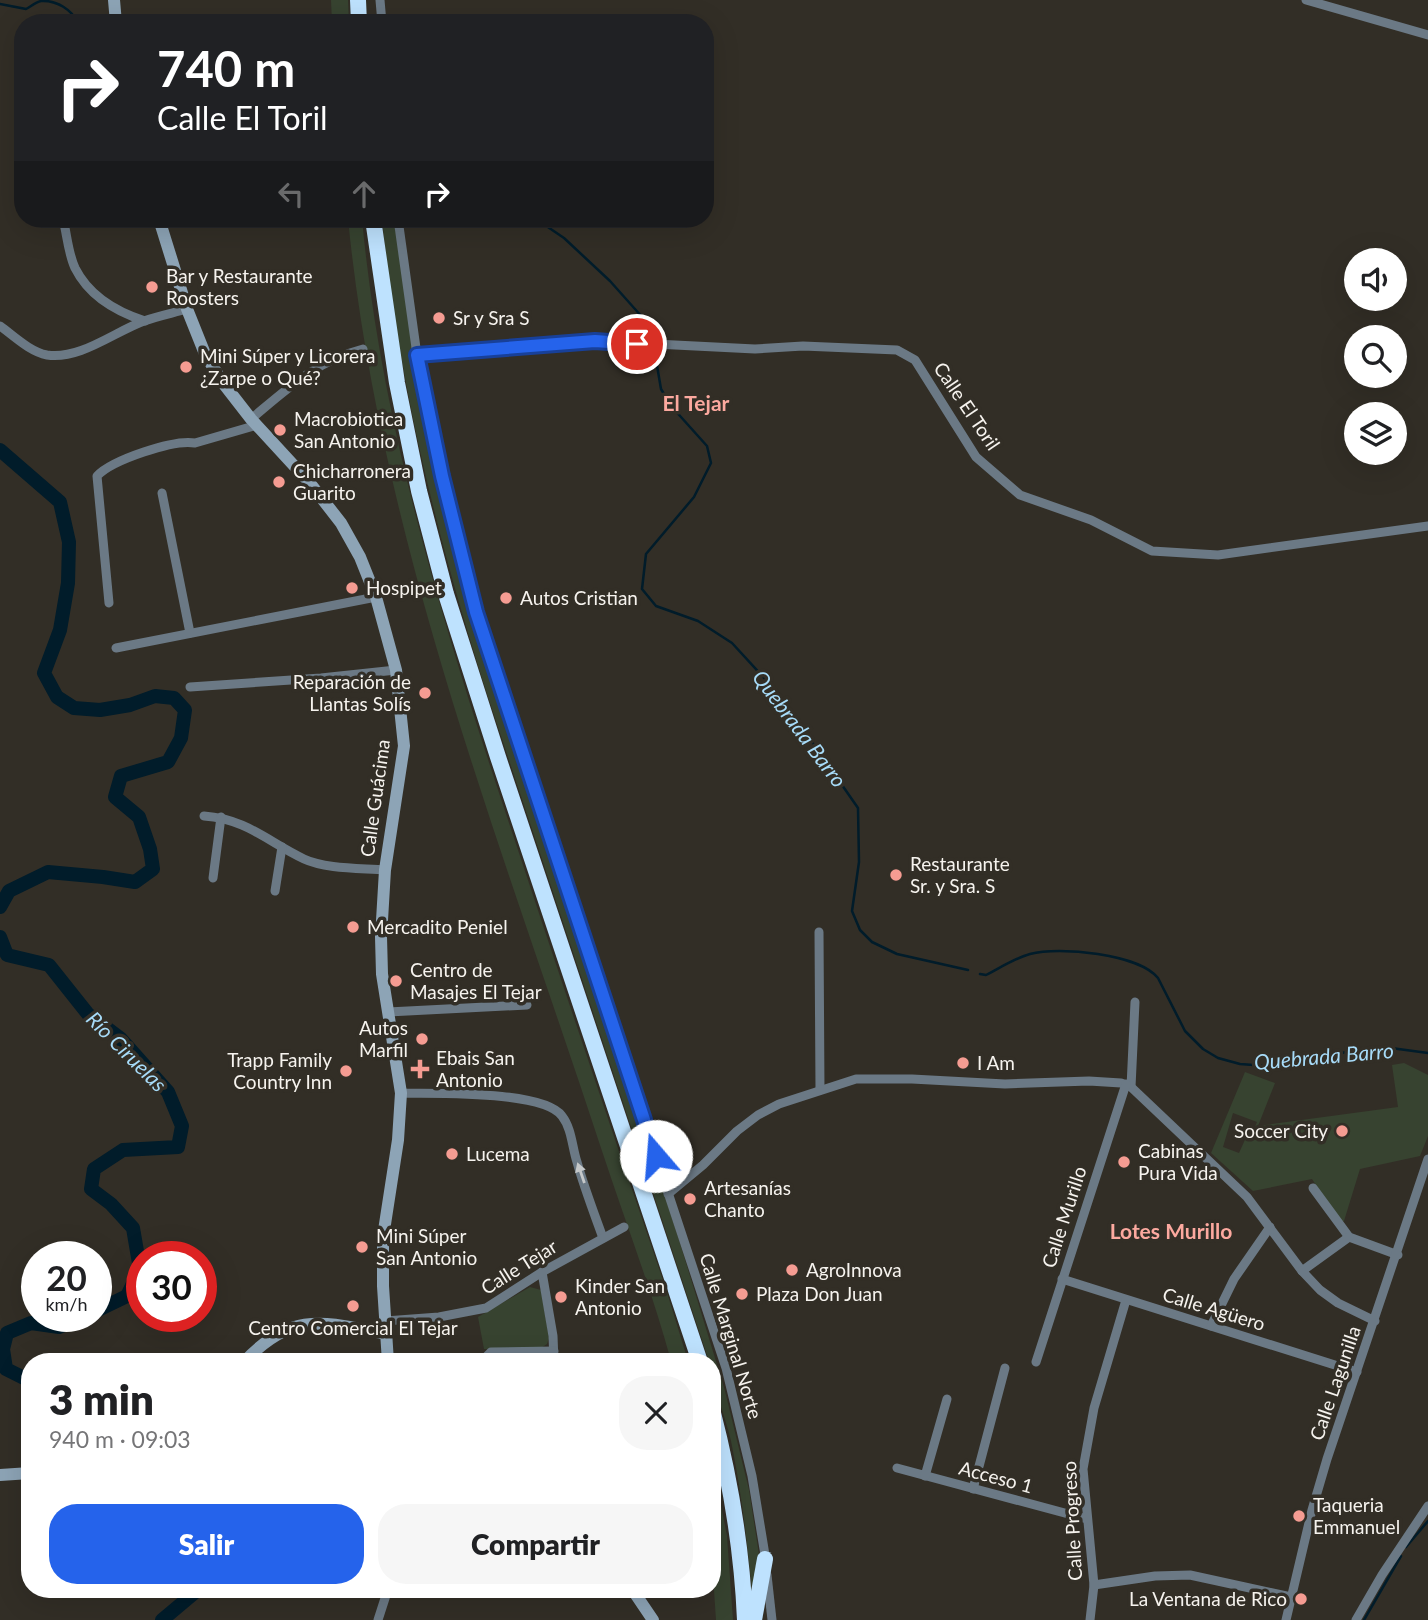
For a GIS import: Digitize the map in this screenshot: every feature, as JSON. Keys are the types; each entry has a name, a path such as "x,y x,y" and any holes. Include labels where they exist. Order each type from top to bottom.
{"highway":[{"path":"374,228 397,383 419,491 446,594 697,1353"},
{"path":"721,1445 736,1520 745,1620"},
{"path":"754,1620 765,1559"}],"main road":[{"name":"Calle Guácima","path":"162,228 195,333 214,369 256,424 309,482 341,523 360,557 376,597 396,670 404,746 385,870 381,937 382,974 401,1093 398,1140 383,1237 387,1353"},
{"path":"255,1353 282,1331 307,1323 336,1324 386,1334"},
{"path":"0,1475 21,1474"},
{"path":"638,1598 653,1620"}],"street":[{"path":"1306,0 1428,35"},
{"path":"65,228 75,267 86,283 100,298 121,313 145,321"},
{"name":"Calle Marginal Norte","path":"399,228 417,355 442,476 476,612 721,1353"},
{"path":"0,326 32,349 46,355 65,354 145,321 187,309"},
{"name":"Calle El Toril","path":"417,355 595,341 755,349 803,346 897,350 915,360 976,457 1020,495 1091,520 1152,551 1218,555 1428,526"},
{"path":"109,603 97,476 113,463 130,457 185,441 195,443 256,424 300,378 326,361 363,349"},
{"path":"162,493 190,633"},
{"path":"116,648 376,597"},
{"path":"190,687 396,670"},
{"path":"204,816 220,817 256,830 306,860 320,864 385,870"},
{"path":"213,878 220,817"},
{"path":"275,891 282,847"},
{"path":"819,932 820,1090"},
{"name":"Calle Murillo","path":"1036,1362 1129,1086 1135,1002"},
{"path":"388,1012 527,1005"},
{"path":"668,1194 758,1115 779,1104 865,1078 1005,1084 1089,1081 1129,1086 1247,1197 1302,1271 1320,1290 1338,1303 1375,1321"},
{"path":"401,1093 501,1097 541,1102 555,1109 568,1124 576,1160 603,1238"},
{"name":"Calle Lagunilla","path":"1286,1620 1316,1497 1428,1159"},
{"path":"1313,1188 1349,1237 1398,1255"},
{"name":"Calle Tejar","path":"385,1321 478,1311 624,1227"},
{"path":"1211,1326 1234,1279 1270,1227"},
{"path":"1302,1271 1349,1237"},
{"path":"542,1272 554,1353"},
{"name":"Calle Agüero","path":"1062,1279 1357,1373"},
{"name":"Calle Progreso","path":"1090,1620 1094,1585 1083,1469 1087,1438 1126,1300"},
{"name":"Calle Marginal Norte","path":"721,1354 752,1476 772,1620"},
{"path":"973,1489 1005,1368"},
{"path":"925,1476 947,1399"},
{"name":"Acceso 1","path":"897,1468 1087,1519"},
{"path":"1356,1620 1428,1506"},
{"path":"1094,1585 1155,1576 1190,1575 1292,1597"},
{"path":"378,1620 385,1598"}],"green space":[{"path":"331,0 348,0 349,14 332,14"},
{"path":"349,228 363,228 385,378 401,456 420,534 465,688 686,1353 669,1353 449,691 387,458 364,339"},
{"path":"383,228 395,228 414,357 435,470 460,577 531,805 572,917 676,1230 713,1353 706,1353 472,646 423,466 389,281"},
{"name":"Soccer City","path":"1404,1063 1428,1075 1428,1136 1420,1156 1360,1169 1344,1221 1341,1223 1312,1179 1253,1191 1211,1153 1245,1072 1275,1083 1258,1126 1398,1107 1392,1065","holes":["1233,1113 1257,1122 1252,1134 1248,1133 1239,1153 1223,1147"]},
{"path":"530,1287 541,1290 549,1338 547,1344 541,1348 484,1349 478,1317"},
{"path":"721,1378 749,1490 760,1561 753,1602 747,1541 731,1441 721,1406"},
{"path":"721,1505 727,1536 733,1620 716,1620 715,1598 721,1598"}],"waterway":[{"name":"Quebrada Barro","path":"0,4 26,9 41,1 53,2 72,14"},
{"name":"Quebrada Barro","path":"549,228 564,238 610,281 651,327 653,341"},
{"name":"Quebrada Barro","path":"654,348 661,389 672,407 707,446 711,463 694,497 646,554 642,589 656,606 698,621 732,643 778,693 858,808 859,862 852,911 860,930 872,942 897,954 968,970"},
{"name":"Río Ciruelas","path":"0,450 60,502 69,542 68,583 60,630 44,673 57,697 74,708 100,710 130,705 155,696 174,698 185,710 181,738 168,762 121,776 115,797 139,817 150,849 153,869 135,882 48,872 9,891 0,907"},
{"name":"Río Ciruelas","path":"0,937 7,955 49,965 88,1014 120,1038 168,1092 182,1126 178,1147 123,1150 94,1169 91,1189 111,1204 133,1228 140,1269 127,1296 112,1303"},
{"name":"Quebrada Barro","path":"980,974 986,975 1019,958 1043,952 1098,954 1134,963 1158,978 1185,1031 1203,1049 1218,1058 1240,1064 1267,1066 1347,1052 1375,1054 1391,1048 1428,1053"},
{"name":"Río Ciruelas","path":"21,1327 7,1333 3,1349 6,1369 21,1376"},
{"path":"1406,1547 1428,1521"},
{"path":"1364,1620 1401,1556"},
{"name":"Río Ciruelas","path":"162,1620 188,1598"}],"place":[{"name":"Bar y Restaurante Roosters","path":"152,287"},
{"name":"Sr y Sra S","path":"439,318"},
{"name":"Mini Súper y Licorera ¿Zarpe o Qué?","path":"186,367"},
{"name":"Macrobiotica San Antonio","path":"280,430"},
{"name":"Chicharronera Guarito","path":"279,482"},
{"name":"Hospipet","path":"352,588"},
{"name":"Autos Cristian","path":"506,598"},
{"name":"Reparación de Llantas Solís","path":"425,693"},
{"name":"Restaurante Sr. y Sra. S","path":"896,875"},
{"name":"Mercadito Peniel","path":"353,927"},
{"name":"Centro de Masajes El Tejar","path":"396,981"},
{"name":"Autos Marfil","path":"422,1039"},
{"name":"I Am","path":"963,1063"},
{"name":"Ebais San Antonio","path":"420,1069"},
{"name":"Trapp Family Country Inn","path":"346,1071"},
{"name":"Soccer City","path":"1342,1131"},
{"name":"Lucema","path":"452,1154"},
{"name":"Cabinas Pura Vida","path":"1124,1162"},
{"name":"Artesanías Chanto","path":"690,1199"},
{"name":"Mini Súper San Antonio","path":"362,1247"},
{"name":"AgroInnova","path":"792,1270"},
{"name":"Plaza Don Juan","path":"742,1294"},
{"name":"Kinder San Antonio","path":"561,1297"},
{"name":"Centro Comercial El Tejar","path":"353,1306"},
{"name":"Taqueria Emmanuel","path":"1299,1516"},
{"name":"La Ventana de Rico","path":"1301,1599"}],"district":[{"name":"El Tejar","path":"696,404"},
{"name":"Lotes Murillo","path":"1171,1232"}],"route":[{"path":"637,344 595,341 417,355 442,476 476,612 656,1156"}]}
